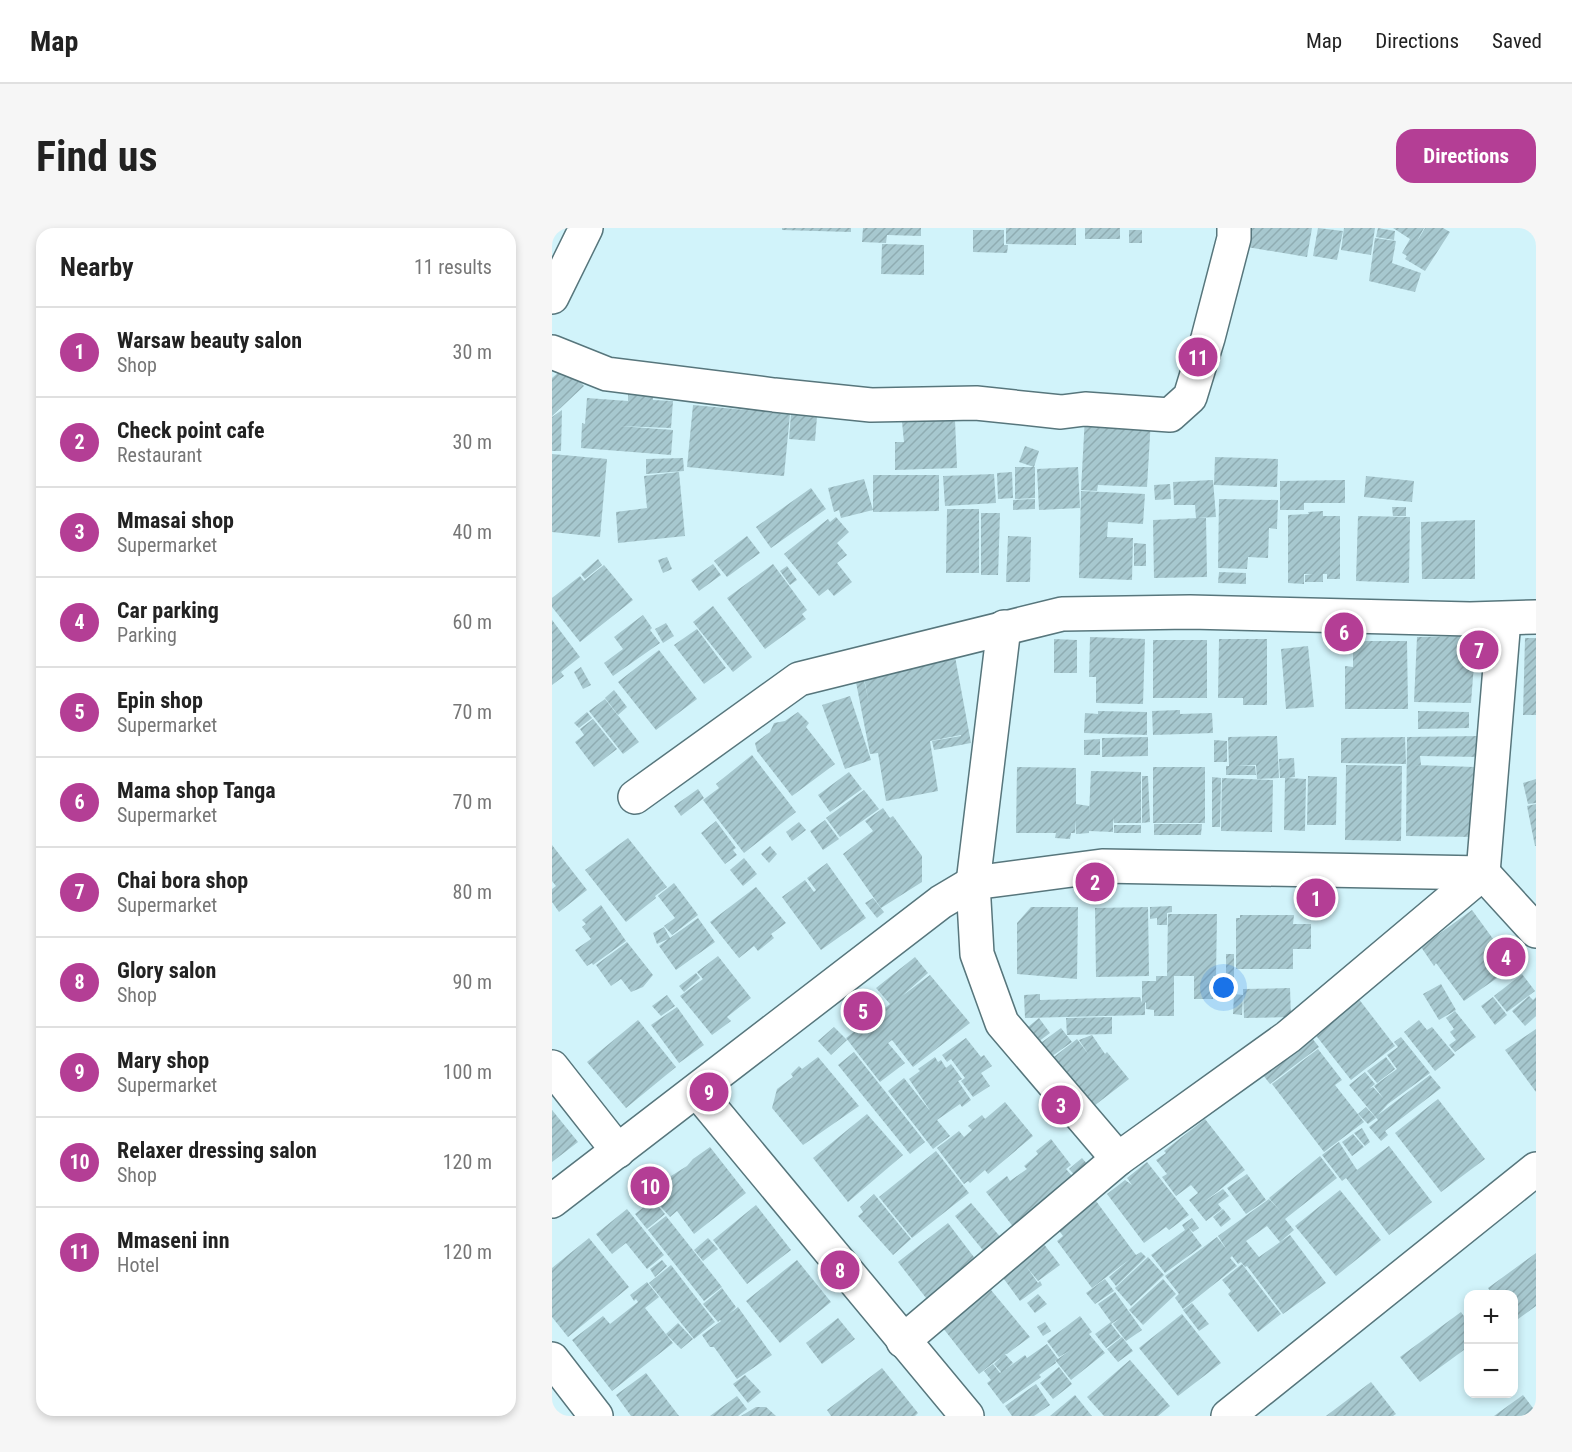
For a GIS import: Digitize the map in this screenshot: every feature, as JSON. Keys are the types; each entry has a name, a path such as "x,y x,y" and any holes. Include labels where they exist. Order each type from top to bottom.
{"street":[{"path":"552,240 572,228"},
{"path":"552,297 586,228"},
{"path":"552,352 607,374 774,396 871,405 976,404 1061,412 1085,409 1170,415 1190,397 1209,338 1234,238 1234,228"},
{"path":"635,797 799,679 1062,614 1190,612 1520,618 1483,873 1288,1037 1118,1159 903,1341"},
{"path":"1004,627 973,883 977,954 1002,1023 1118,1159"},
{"path":"552,1201 940,902 973,883 1102,866 1483,873 1536,931"},
{"path":"552,1066 618,1151"},
{"path":"697,1091 967,1416"},
{"path":"1228,1416 1536,1169"},
{"path":"552,1359 597,1416"}],"building":[{"path":"782,228 851,228 851,232 782,230"},
{"path":"863,228 921,228 921,236 887,235 886,243 862,242"},
{"path":"1006,228 1076,228 1076,245 1006,244"},
{"path":"1085,228 1120,228 1120,239 1085,239"},
{"path":"1251,228 1312,228 1307,257 1247,247"},
{"path":"1318,228 1343,231 1337,260 1313,256"},
{"path":"1344,228 1375,228 1371,255 1341,250"},
{"path":"1378,228 1395,231 1394,240 1376,237"},
{"path":"1393,228 1424,228 1416,243 1425,228 1443,228 1450,232 1425,271 1405,259 1407,256 1402,253 1410,239"},
{"path":"973,230 1004,230 1004,245 1008,245 1007,253 973,252"},
{"path":"1129,230 1142,230 1142,243 1129,243"},
{"path":"1375,238 1396,241 1392,263 1421,273 1415,292 1369,281"},
{"path":"882,244 924,245 924,275 881,274"},
{"path":"566,366 584,386 552,416 552,378"},
{"path":"628,394 653,395 653,400 673,401 671,428 619,426 673,430 671,455 581,448 582,423 585,424 587,398 628,401"},
{"path":"786,402 818,404 815,441 789,439 790,414 784,476 687,467 693,405 786,414"},
{"path":"562,410 561,451 552,451 552,417"},
{"path":"1085,416 1151,419 1147,487 1098,485 1097,491 1081,490"},
{"path":"955,420 957,468 895,470 895,442 904,442 902,422"},
{"path":"1025,446 1039,451 1034,467 1019,462"},
{"path":"552,454 607,459 600,537 552,532"},
{"path":"1215,457 1278,459 1277,487 1214,485"},
{"path":"683,458 684,471 646,474 646,459"},
{"path":"1015,467 1035,467 1035,498 1015,499"},
{"path":"1078,467 1080,508 1039,510 1037,469"},
{"path":"679,472 685,536 618,543 616,512 647,508 644,476"},
{"path":"1012,472 1013,498 998,499 997,473"},
{"path":"994,474 996,503 945,506 943,476"},
{"path":"873,475 939,475 939,511 873,512"},
{"path":"1366,476 1414,481 1412,502 1364,497"},
{"path":"864,479 873,510 841,518 839,510 834,512 828,488"},
{"path":"1213,480 1216,517 1196,518 1195,505 1174,505 1173,482"},
{"path":"1345,480 1345,503 1304,503 1304,510 1280,510 1280,481"},
{"path":"1170,484 1171,499 1155,500 1154,485"},
{"path":"811,488 826,509 771,548 756,527"},
{"path":"1081,491 1145,494 1143,524 1108,522 1107,537 1133,538 1132,580 1079,578"},
{"path":"1035,499 1035,509 1013,510 1013,500"},
{"path":"1219,499 1278,500 1277,529 1269,528 1268,558 1248,557 1247,569 1218,568"},
{"path":"1392,507 1406,507 1406,516 1393,516"},
{"path":"947,509 979,509 979,573 946,573"},
{"path":"1323,511 1323,516 1340,516 1340,579 1327,579 1327,574 1323,574 1323,582 1305,582 1305,575 1313,574 1304,574 1304,584 1288,583 1288,515"},
{"path":"981,513 1000,513 998,575 981,575"},
{"path":"1358,516 1410,517 1409,583 1356,581"},
{"path":"836,517 849,532 837,543 847,555 837,563 852,582 834,596 828,589 819,596 784,554 828,519 830,522"},
{"path":"1206,518 1207,577 1154,578 1153,520"},
{"path":"1475,520 1475,579 1422,579 1421,522"},
{"path":"747,536 760,553 727,577 714,561"},
{"path":"1008,536 1031,537 1030,582 1006,582"},
{"path":"1134,543 1146,544 1146,566 1134,566"},
{"path":"667,557 672,569 663,573 658,560"},
{"path":"598,559 602,565 585,579 581,574"},
{"path":"713,564 721,575 699,591 691,580"},
{"path":"773,564 807,610 802,614 806,619 765,649 727,598"},
{"path":"604,565 633,600 580,642 552,607 552,598 580,576 584,581"},
{"path":"787,566 797,580 790,585 780,571"},
{"path":"1219,572 1246,573 1246,584 1218,583"},
{"path":"713,606 752,657 733,672 693,622"},
{"path":"643,615 652,628 650,630 660,643 613,676 604,663 623,649 614,637"},
{"path":"552,620 580,657 561,672 564,676 552,685"},
{"path":"666,623 674,636 663,643 655,629"},
{"path":"697,629 726,668 704,684 674,645"},
{"path":"1461,636 1475,651 1471,703 1414,702 1417,637"},
{"path":"1090,637 1145,639 1143,704 1096,703 1096,677 1089,677"},
{"path":"1525,638 1536,638 1536,715 1523,715"},
{"path":"1054,639 1077,640 1077,673 1054,673"},
{"path":"1219,639 1267,639 1267,705 1243,705 1243,698 1218,698"},
{"path":"1153,640 1207,640 1207,698 1153,698"},
{"path":"1353,641 1407,641 1408,709 1345,709 1345,666 1353,667"},
{"path":"1308,646 1314,707 1286,709 1281,649"},
{"path":"659,650 697,699 656,730 618,682"},
{"path":"954,651 971,743 934,750 932,741 961,735 930,741 938,791 886,801 878,753 870,754 854,672 862,671 869,703 862,668"},
{"path":"581,667 591,685 583,689 574,672"},
{"path":"614,690 627,707 618,715 605,698"},
{"path":"850,696 871,760 845,769 822,705"},
{"path":"605,699 639,742 623,754 589,711"},
{"path":"1180,710 1180,714 1212,713 1213,733 1153,735 1152,711"},
{"path":"1098,711 1147,712 1147,735 1084,733 1085,713 1098,714"},
{"path":"1418,711 1469,712 1469,728 1418,729"},
{"path":"587,712 592,718 579,728 574,723"},
{"path":"798,712 809,723 806,727 835,764 792,796 757,751 755,743 770,732 774,723 785,721"},
{"path":"593,719 617,749 594,767 575,742 584,735 580,729"},
{"path":"1277,736 1279,778 1257,779 1256,765 1236,765 1255,766 1256,775 1226,775 1226,766 1229,766 1228,737"},
{"path":"1480,736 1480,757 1420,756 1421,765 1414,765 1475,767 1474,837 1406,836 1407,737"},
{"path":"1148,737 1148,756 1102,757 1102,738"},
{"path":"1405,737 1406,764 1341,763 1341,738"},
{"path":"1100,739 1100,755 1084,755 1084,740"},
{"path":"1214,740 1227,741 1227,762 1214,762"},
{"path":"752,755 796,812 744,853 703,800 719,788 716,784"},
{"path":"1294,758 1295,777 1287,778 1306,779 1305,831 1284,830 1285,778 1280,778 1279,759"},
{"path":"1346,765 1402,766 1401,841 1345,840"},
{"path":"1017,767 1076,768 1076,804 1089,806 1089,813 1091,771 1141,772 1141,823 1114,823 1113,818 1113,832 1089,831 1089,833 1076,834 1075,819 1075,833 1071,833 1070,839 1055,838 1056,833 1016,833"},
{"path":"1153,767 1205,767 1205,823 1153,823"},
{"path":"849,772 862,789 830,812 818,795"},
{"path":"1142,776 1148,776 1150,822 1142,823"},
{"path":"1308,776 1337,777 1336,825 1307,825"},
{"path":"1212,777 1221,778 1220,827 1212,827"},
{"path":"1222,778 1273,780 1272,832 1221,831"},
{"path":"1536,779 1536,803 1528,804 1523,783"},
{"path":"698,789 704,798 681,816 674,806"},
{"path":"864,790 879,809 840,837 826,818"},
{"path":"1536,804 1536,846 1535,846 1527,806"},
{"path":"883,808 890,818 893,816 922,856 922,882 881,908 843,854 873,831 865,821"},
{"path":"825,820 839,839 823,850 810,831"},
{"path":"716,821 736,848 733,850 737,855 725,864 701,833"},
{"path":"799,822 806,830 792,841 786,832"},
{"path":"1154,824 1202,824 1201,835 1154,835"},
{"path":"1114,825 1141,825 1141,833 1114,833"},
{"path":"628,838 667,887 626,922 585,870"},
{"path":"552,845 587,890 559,912 552,902 552,889 556,886 552,881"},
{"path":"770,846 777,854 769,863 761,854"},
{"path":"744,858 757,874 743,886 730,870"},
{"path":"827,863 866,918 821,950 782,897 805,880 814,892 816,890 807,878"},
{"path":"674,883 698,915 672,935 664,926 675,918 658,896"},
{"path":"756,887 786,923 771,934 774,938 758,951 754,946 739,958 710,922"},
{"path":"873,898 884,912 877,918 865,903"},
{"path":"601,905 626,941 593,965 592,963 587,966 575,950 591,939 582,927 586,924 582,920"},
{"path":"1172,906 1172,912 1167,913 1167,925 1157,925 1157,918 1150,919 1150,907"},
{"path":"1031,907 1078,907 1077,979 1017,974 1017,923"},
{"path":"1148,907 1149,976 1096,977 1095,908"},
{"path":"1472,910 1507,958 1511,955 1515,960 1511,963 1513,967 1464,1001 1421,947"},
{"path":"1168,914 1217,914 1216,976 1213,976 1213,999 1194,999 1194,976 1174,976 1174,1016 1154,1016 1154,1010 1146,1009 1146,1002 1145,1015 1025,1018 1024,995 1040,994 1040,1000 1140,997 1142,1003 1142,981 1156,981 1156,976 1167,976"},
{"path":"1240,915 1294,915 1293,924 1311,924 1311,949 1293,949 1293,969 1236,969 1236,918 1240,918"},
{"path":"698,918 715,942 676,970 659,946 668,939 657,944 653,933 664,927 670,938"},
{"path":"627,942 653,975 643,987 631,992 621,979 611,986 596,965"},
{"path":"1226,954 1234,954 1234,978 1226,978"},
{"path":"718,956 751,998 727,1017 731,1021 712,1035 680,996 703,979 697,972"},
{"path":"915,957 928,973 902,996 930,975 970,1023 913,1067 892,1040 888,1043 905,1063 880,1082 846,1038 890,1004 876,988"},
{"path":"696,973 700,978 684,992 679,986"},
{"path":"1522,974 1535,991 1507,1012 1494,996"},
{"path":"1441,984 1456,1010 1439,1020 1423,994"},
{"path":"1290,988 1291,1017 1244,1018 1243,989"},
{"path":"1234,994 1243,995 1242,1015 1233,1014"},
{"path":"667,995 675,1006 661,1016 652,1006"},
{"path":"1529,996 1533,1000 1536,997 1536,1016 1525,1026 1512,1011"},
{"path":"1493,997 1507,1015 1495,1025 1481,1006"},
{"path":"1358,998 1395,1046 1351,1080 1314,1033"},
{"path":"677,1007 704,1045 679,1063 651,1025"},
{"path":"1455,1011 1476,1037 1455,1052 1449,1045 1456,1040 1450,1032 1454,1029 1446,1018"},
{"path":"1112,1017 1112,1034 1067,1035 1066,1018"},
{"path":"1039,1018 1050,1033 1038,1042 1028,1027"},
{"path":"638,1020 676,1067 626,1108 587,1062"},
{"path":"1419,1020 1427,1030 1432,1027 1455,1055 1435,1071 1404,1032"},
{"path":"834,1027 847,1040 831,1055 818,1041"},
{"path":"1061,1028 1072,1042 1048,1059 1038,1045"},
{"path":"1536,1029 1536,1092 1505,1050"},
{"path":"1092,1035 1105,1054 1107,1052 1129,1079 1090,1109 1050,1060 1077,1039 1089,1055 1079,1040"},
{"path":"1401,1037 1430,1073 1388,1104 1378,1115 1430,1075 1441,1088 1385,1131 1388,1135 1381,1141 1369,1127 1378,1120 1349,1085 1365,1072 1375,1084 1369,1089 1373,1087 1384,1099 1374,1086 1397,1069 1387,1055 1398,1047 1394,1042"},
{"path":"966,1038 981,1057 984,1055 992,1066 981,1073 990,1086 973,1097 961,1081 965,1078 951,1059 947,1062 942,1055"},
{"path":"1312,1038 1319,1047 1270,1084 1263,1075"},
{"path":"1318,1049 1342,1080 1335,1085 1364,1122 1324,1152 1272,1084"},
{"path":"854,1052 925,1142 910,1154 838,1065"},
{"path":"818,1057 859,1106 803,1145 772,1108 777,1089 793,1077 791,1074 799,1066 802,1069"},
{"path":"935,1057 938,1062 941,1060 946,1068 951,1064 962,1079 958,1081 971,1100 962,1107 960,1104 937,1120 950,1136 933,1149 888,1091 904,1078 931,1112 909,1079 920,1071 918,1069"},
{"path":"1386,1057 1395,1069 1377,1083 1367,1071"},
{"path":"1438,1099 1485,1159 1441,1192 1395,1133"},
{"path":"1005,1102 1033,1136 988,1174 985,1170 970,1183 968,1181 964,1184 937,1148 959,1131 964,1137 972,1130 968,1126 982,1115 985,1119"},
{"path":"1366,1107 1376,1118 1368,1124 1358,1114"},
{"path":"552,1110 578,1142 552,1162"},
{"path":"867,1114 903,1155 848,1202 813,1158"},
{"path":"1205,1119 1245,1170 1204,1202 1223,1189 1229,1196 1218,1204 1222,1209 1206,1221 1189,1200 1198,1193 1191,1185 1176,1196 1162,1177 1167,1174 1156,1160"},
{"path":"1362,1128 1370,1142 1365,1146 1354,1133"},
{"path":"1353,1134 1364,1147 1352,1156 1342,1142"},
{"path":"1051,1139 1071,1165 1066,1169 1080,1185 1018,1233 986,1192 1007,1176 1010,1181 1027,1169 1024,1166 1038,1154 1036,1151"},
{"path":"1339,1142 1357,1170 1389,1146 1432,1202 1389,1235 1346,1178 1342,1181 1322,1155"},
{"path":"710,1147 746,1193 694,1234 677,1211 670,1217 654,1199 661,1193 659,1189 671,1176"},
{"path":"936,1151 969,1193 912,1238 879,1197"},
{"path":"1320,1156 1337,1178 1285,1219 1294,1230 1280,1242 1267,1226 1246,1241 1259,1257 1290,1235 1326,1283 1283,1314 1247,1266 1245,1267 1241,1262 1238,1264 1232,1256 1230,1258 1237,1266 1183,1309 1175,1298 1179,1294 1165,1276 1217,1237 1227,1250 1218,1236 1269,1199 1283,1214 1269,1198"},
{"path":"1082,1158 1094,1172 1081,1182 1069,1169"},
{"path":"1147,1162 1189,1215 1169,1230 1166,1227 1144,1243 1107,1194 1125,1180 1132,1185 1127,1178"},
{"path":"1247,1174 1266,1200 1246,1214 1227,1188"},
{"path":"1340,1190 1381,1240 1336,1276 1295,1226"},
{"path":"874,1194 911,1239 893,1255 858,1216 863,1212 860,1207"},
{"path":"653,1200 665,1214 647,1229 635,1214"},
{"path":"1096,1201 1136,1255 1141,1252 1146,1257 1116,1286 1109,1277 1130,1259 1092,1288 1057,1241 1063,1236 1058,1229"},
{"path":"971,1203 1003,1240 986,1254 955,1216"},
{"path":"756,1205 791,1250 747,1284 713,1240"},
{"path":"627,1209 664,1255 647,1269 626,1243 612,1254 596,1234"},
{"path":"1223,1209 1231,1219 1221,1227 1213,1217"},
{"path":"666,1216 722,1287 704,1301 648,1230"},
{"path":"1192,1218 1199,1228 1193,1232 1188,1227 1202,1246 1165,1273 1151,1255 1185,1230 1182,1225"},
{"path":"948,1223 983,1269 933,1307 898,1262"},
{"path":"589,1238 629,1287 568,1337 552,1317 552,1268"},
{"path":"708,1238 718,1249 703,1261 694,1250"},
{"path":"1043,1243 1060,1265 1038,1281 1026,1266 1038,1283 1040,1281 1042,1285 1020,1301 1001,1275"},
{"path":"1536,1253 1536,1306 1518,1319 1518,1290 1489,1290 1488,1288"},
{"path":"1148,1257 1164,1275 1131,1306 1115,1288"},
{"path":"662,1260 667,1266 655,1277 650,1269"},
{"path":"797,1260 831,1302 780,1343 746,1301"},
{"path":"1242,1264 1281,1314 1258,1332 1228,1294 1231,1291 1222,1280"},
{"path":"671,1265 715,1322 694,1339 649,1283"},
{"path":"1105,1279 1114,1291 1095,1304 1086,1293"},
{"path":"1163,1279 1176,1294 1143,1325 1129,1310"},
{"path":"647,1282 659,1297 645,1308 673,1343 612,1391 572,1340 603,1316 610,1324 638,1302 636,1299 634,1301 630,1295"},
{"path":"991,1283 994,1287 991,1290 1030,1337 1005,1354 1013,1363 1006,1369 1025,1355 1027,1358 1047,1344 1058,1359 1069,1351 1059,1357 1047,1341 1080,1316 1092,1332 1089,1334 1105,1353 1071,1380 1055,1360 1056,1363 1039,1375 1041,1377 1003,1404 987,1383 991,1380 984,1371 993,1364 1000,1373 994,1364 1001,1357 979,1374 939,1323"},
{"path":"722,1288 736,1307 729,1314 738,1307 772,1355 737,1379 714,1347 710,1347 702,1335 721,1321 718,1322 703,1304"},
{"path":"1115,1292 1142,1330 1126,1341 1113,1324 1120,1318 1111,1324 1121,1337 1106,1348 1095,1334 1111,1322 1098,1304"},
{"path":"1038,1294 1047,1304 1035,1313 1027,1303"},
{"path":"1192,1303 1209,1324 1199,1331 1183,1310"},
{"path":"1461,1312 1464,1316 1464,1350 1420,1382 1400,1357"},
{"path":"1182,1314 1221,1363 1178,1396 1139,1348"},
{"path":"838,1318 855,1339 822,1364 806,1343"},
{"path":"1045,1322 1051,1331 1043,1336 1037,1327"},
{"path":"678,1323 693,1339 681,1349 666,1334"},
{"path":"1122,1337 1133,1351 1118,1362 1107,1349"},
{"path":"1130,1360 1170,1406 1158,1416 1104,1416 1087,1397"},
{"path":"1059,1367 1072,1384 1053,1399 1040,1383"},
{"path":"882,1368 918,1413 915,1416 831,1416 827,1410"},
{"path":"646,1373 679,1416 631,1416 616,1395"},
{"path":"745,1375 761,1392 748,1403 733,1384"},
{"path":"1371,1382 1396,1414 1393,1416 1326,1416"},
{"path":"1036,1384 1050,1405 1034,1416 1012,1416 1005,1406"},
{"path":"1075,1395 1092,1416 1050,1416"},
{"path":"1523,1395 1536,1412 1536,1416 1494,1416"},
{"path":"737,1396 747,1409 738,1416 710,1416"},
{"path":"756,1407 766,1407 776,1416 741,1416"}],"place":[{"name":"Mmaseni inn","path":"1198,357"},
{"name":"Mama shop Tanga","path":"1344,632"},
{"name":"Chai bora shop","path":"1479,650"},
{"name":"Check point cafe","path":"1095,882"},
{"name":"Warsaw beauty salon","path":"1316,898"},
{"name":"Car parking","path":"1506,957"},
{"name":"Epin shop","path":"863,1011"},
{"name":"Mary shop","path":"709,1092"},
{"name":"Mmasai shop","path":"1061,1105"},
{"name":"Relaxer dressing salon","path":"650,1186"},
{"name":"Glory salon","path":"840,1270"}]}
